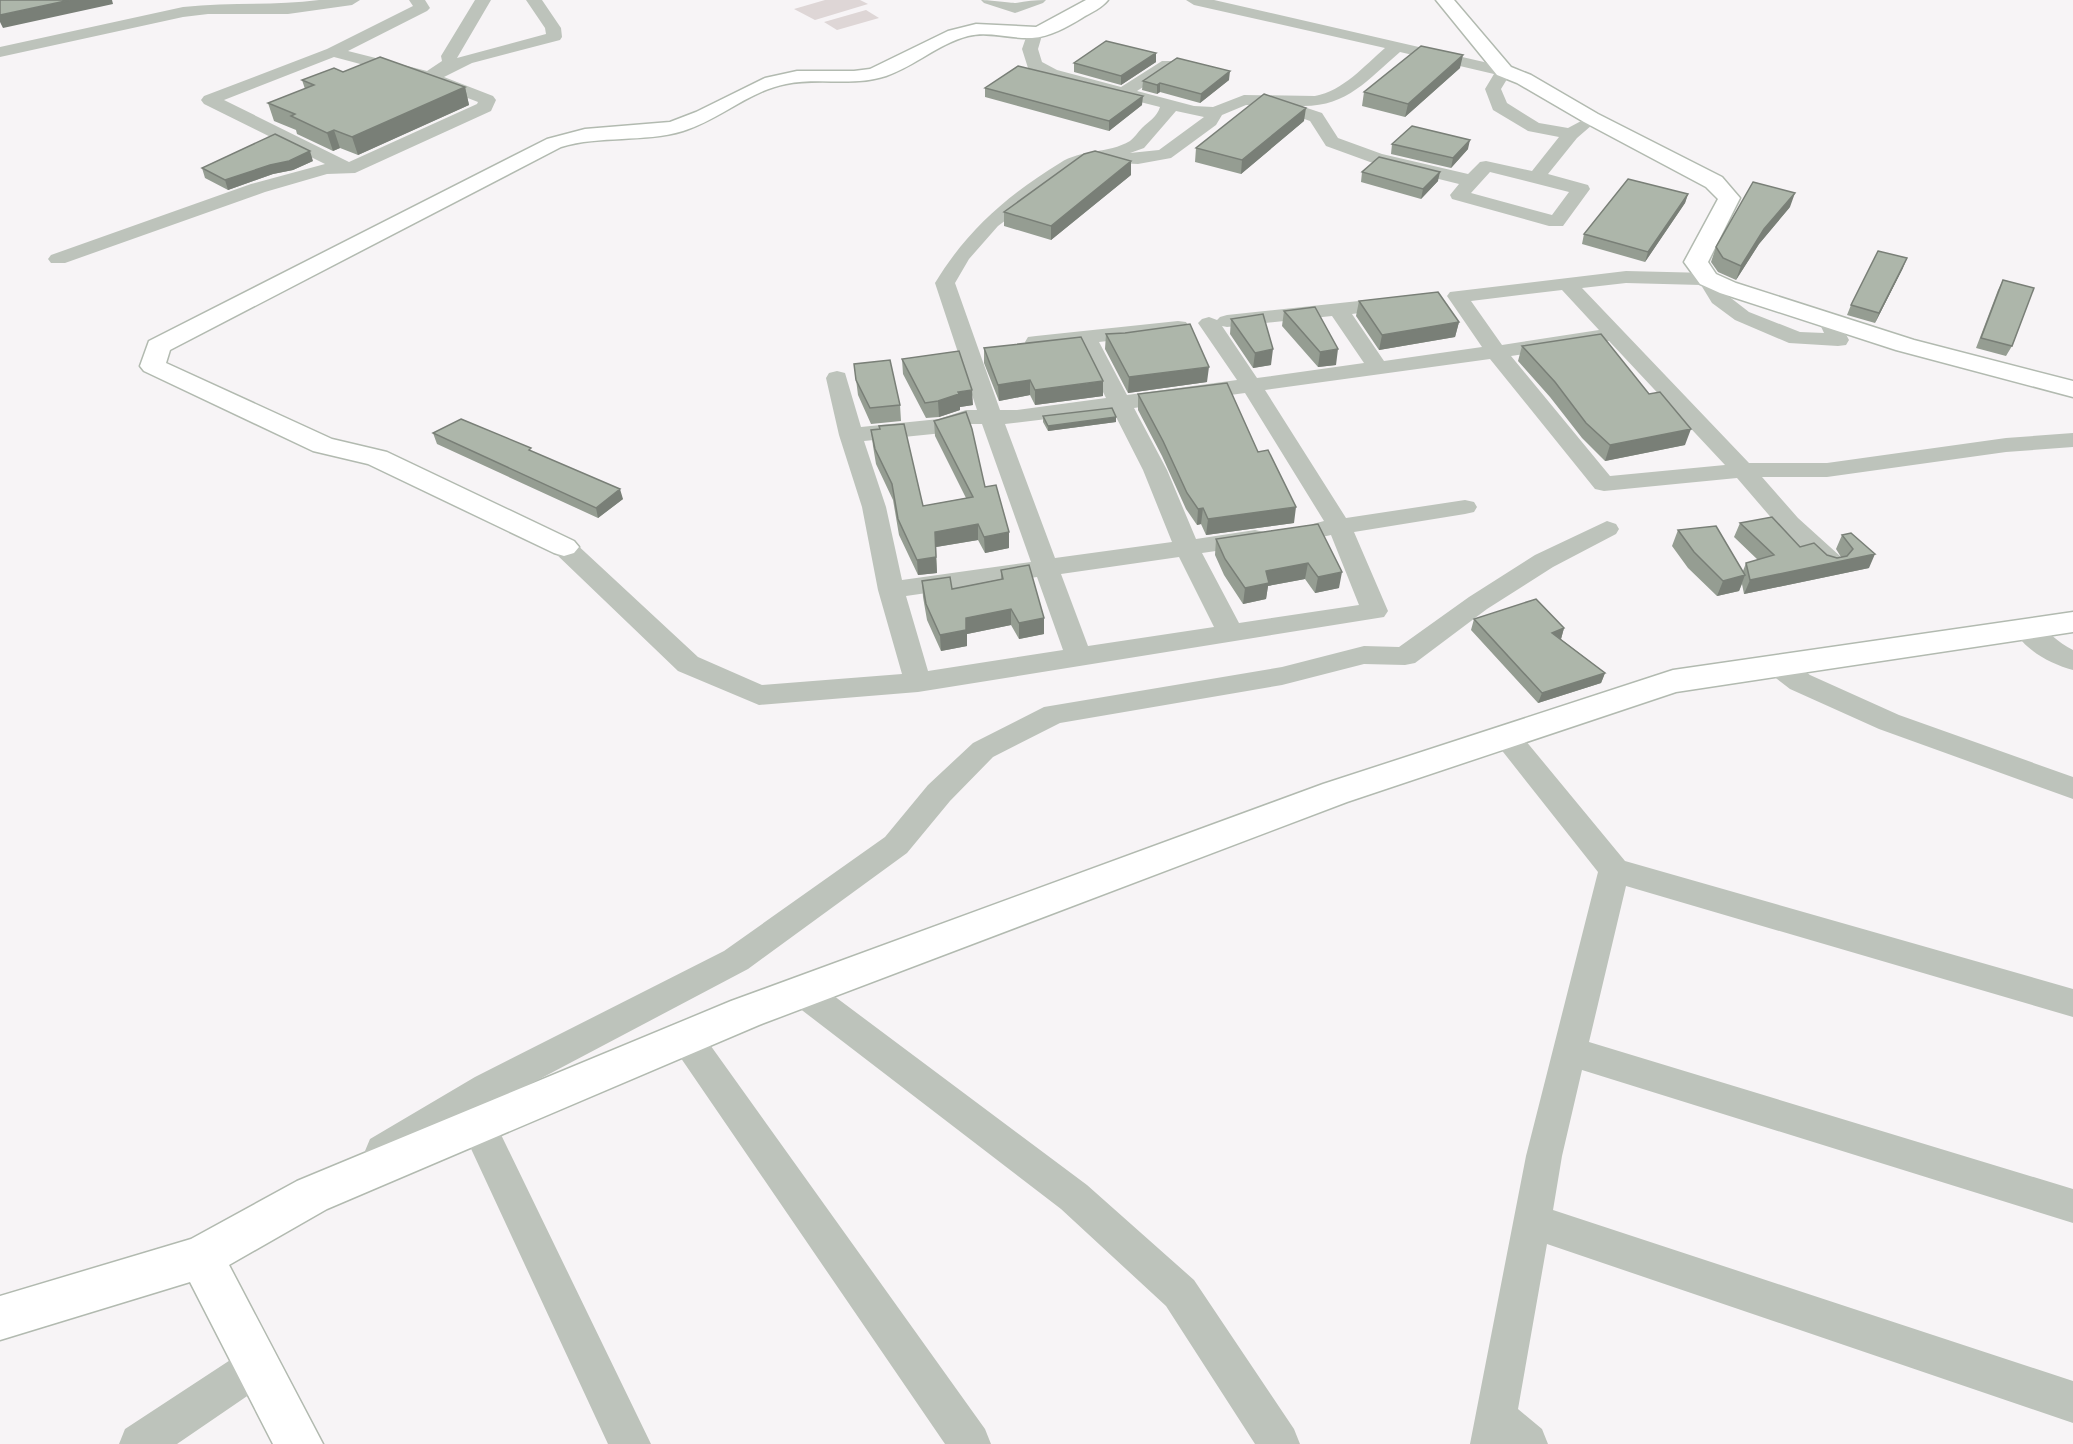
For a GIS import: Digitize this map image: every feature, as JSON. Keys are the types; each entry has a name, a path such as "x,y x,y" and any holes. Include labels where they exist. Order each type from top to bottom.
{"street":[{"path":"0,52 183,12 208,9 288,9 352,0"},
{"path":"349,169 210,100 333,52 422,8 417,0"},
{"path":"430,77 450,63 449,56 483,0"},
{"path":"430,77 466,60 554,36 553,28 534,0"},
{"path":"989,0 1015,8 1038,0"},
{"path":"1099,0 1064,20 1035,32 968,30 890,69 874,74 850,77 787,78 769,83 697,121 672,128 574,135 554,143 158,346 153,366 323,445 377,458 564,547 688,664 759,695 918,682 1375,610 1340,527 1251,385 1209,323"},
{"path":"1194,0 1504,71 1524,79 1591,118 1714,182 1729,198 1696,262 1708,279"},
{"path":"1445,0 1504,71"},
{"path":"1035,32 1030,49 1034,65 1051,74 1194,111 1215,112 1244,100 1331,98 1343,92 1396,47"},
{"path":"58,259 258,188 326,169 349,169 485,107 487,100 430,77 333,52"},
{"path":"1123,93 1168,64"},
{"path":"1504,71 1493,89 1498,106 1534,127 1571,134"},
{"path":"1272,101 1316,117 1332,142 1376,158 1472,181"},
{"path":"1104,156 1138,144 1143,135 1167,116 1169,105"},
{"path":"1079,658 992,417 978,349 945,283 961,256 992,222 1068,165 1080,159 1104,156 1138,159 1165,154 1210,121 1215,112"},
{"path":"1536,177 1571,134 1591,118"},
{"path":"1486,166 1536,177 1581,189 1556,222 1459,195 1486,166"},
{"path":"1021,344 1566,282 1626,277 1708,279 1842,330 2073,389"},
{"path":"1566,282 1743,470 1789,523 1830,562"},
{"path":"1457,296 1496,352 1604,484 1743,470 1827,470 2006,445 2073,440"},
{"path":"1338,309 1378,368"},
{"path":"851,435 943,426 966,417 1017,417 1119,401 1378,368 1615,334"},
{"path":"1086,337 1155,470 1186,546 1232,634"},
{"path":"837,378 851,435 874,507 891,590 918,682"},
{"path":"891,590 1186,546 1340,527 1465,507"},
{"path":"0,1318 201,1257 312,1195 487,1088 736,960 897,845 939,793 982,750 1054,714 1282,676 1365,655 1406,656 1478,603 1535,567 1607,529"},
{"path":"312,1195 802,991 1335,793 1673,681 2073,622"},
{"path":"2026,629 2053,652 2073,661"},
{"path":"1779,665 1800,682 1889,722 2073,788"},
{"path":"1506,736 1614,870 2073,1003"},
{"path":"1527,1444 1493,1431 1544,1156 1614,870"},
{"path":"802,991 1074,1197 1180,1293 1279,1444"},
{"path":"686,1038 970,1444"},
{"path":"1569,1051 2073,1206"},
{"path":"478,1125 630,1444"},
{"path":"1532,1221 2073,1402"},
{"path":"201,1257 299,1444"},
{"path":"140,1444 258,1365"}],"shaded area":[{"path":"825,0 860,0 868,4 815,20 794,9"},
{"path":"866,10 879,18 837,30 824,22"}],"building":[{"path":"0,0 70,0 0,15"},
{"path":"1106,41 1156,53 1121,76 1074,63"},
{"path":"1421,46 1463,55 1408,104 1364,92"},
{"path":"380,57 465,87 352,137 334,130 327,133 291,116 295,114 268,103 314,85 302,80 334,68 343,72"},
{"path":"1177,58 1230,71 1201,94 1143,81"},
{"path":"1018,66 1143,96 1109,121 985,88"},
{"path":"1264,94 1306,108 1242,160 1196,148"},
{"path":"1412,126 1470,140 1453,158 1392,144"},
{"path":"275,134 310,151 289,161 225,180 202,168"},
{"path":"1095,151 1131,161 1051,226 1004,212 1084,154"},
{"path":"1379,157 1440,172 1423,189 1362,172"},
{"path":"1628,179 1688,194 1648,252 1584,234"},
{"path":"1753,182 1795,193 1764,229 1741,266 1723,258 1716,247"},
{"path":"1878,251 1907,258 1879,313 1851,305"},
{"path":"2003,280 2034,288 2012,346 1981,338"},
{"path":"1438,292 1459,322 1382,335 1359,301"},
{"path":"1315,307 1338,349 1320,352 1284,311"},
{"path":"1263,314 1273,349 1255,353 1231,319"},
{"path":"1190,324 1209,367 1129,377 1106,334 1125,333"},
{"path":"1601,334 1649,394 1660,392 1691,429 1610,445 1586,423 1555,382 1522,346"},
{"path":"1081,337 1103,381 1035,390 1030,380 998,385 984,348"},
{"path":"959,351 972,390 958,392 959,394 925,403 902,359"},
{"path":"890,360 900,405 870,408 856,380 854,364"},
{"path":"1227,383 1258,452 1268,450 1296,507 1208,519 1203,508 1198,509 1187,493 1138,394"},
{"path":"1112,408 1116,417 1048,426 1043,416"},
{"path":"966,412 985,487 996,485 1009,532 984,537 978,524 935,532 936,557 917,560 898,519 892,484 875,449 871,430 880,429 879,426 904,424 923,506 973,497 934,421"},
{"path":"461,419 620,489 596,508 433,433"},
{"path":"1772,517 1800,547 1814,543 1827,555 1837,558 1847,556 1853,549 1842,535 1851,533 1875,554 1750,580 1746,563 1774,555 1740,523"},
{"path":"1318,524 1342,572 1318,577 1308,563 1266,571 1269,583 1245,588 1225,559 1216,539"},
{"path":"1716,526 1745,575 1723,581 1694,552 1678,530"},
{"path":"1029,565 1044,618 1019,623 1011,609 966,618 966,630 940,635 926,604 922,581 950,577 952,589 1003,579 1001,570"},
{"path":"1536,599 1564,628 1552,633 1605,673 1542,693 1474,619"}]}
